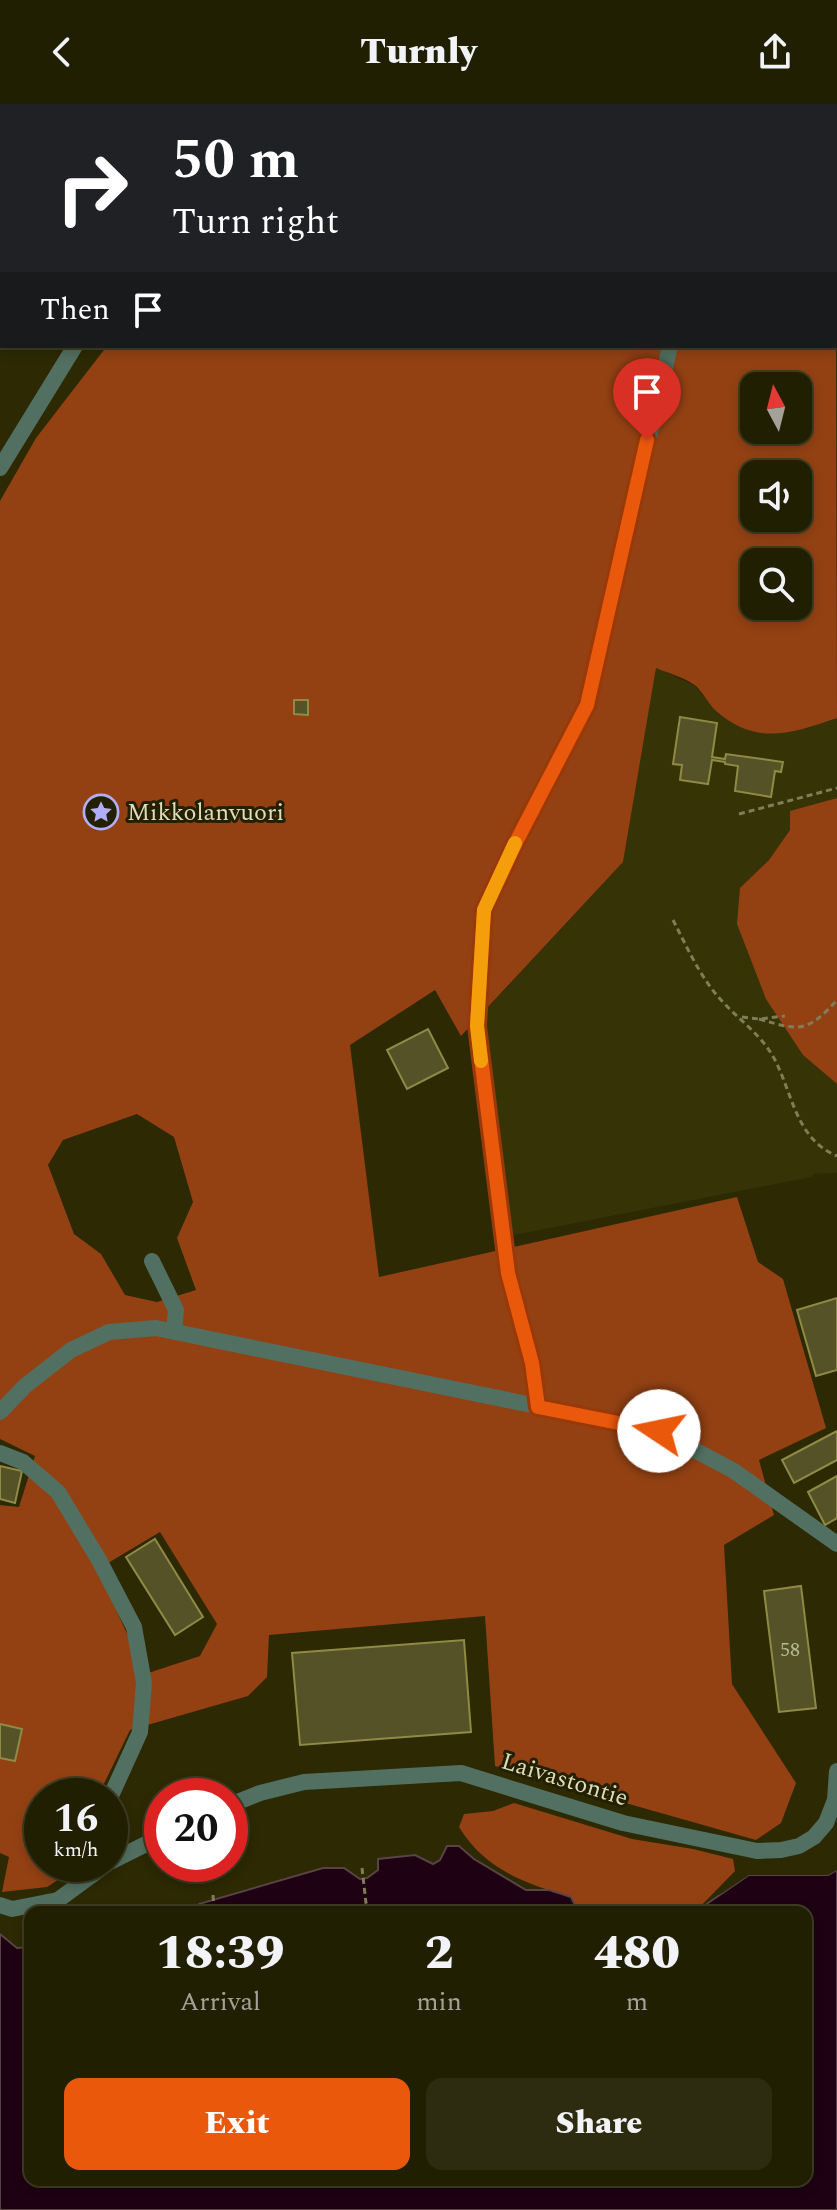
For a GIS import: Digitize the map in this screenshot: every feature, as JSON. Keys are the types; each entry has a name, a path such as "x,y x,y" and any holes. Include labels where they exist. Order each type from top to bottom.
{"street":[{"path":"0,468 74,348"},
{"path":"538,1407 532,1363 508,1273 477,1026 484,910 587,705 670,348"},
{"path":"152,1261 176,1310 174,1332"},
{"path":"0,1412 25,1386 71,1350 109,1332 156,1328 659,1431 734,1471 837,1544"},
{"path":"0,1453 23,1462 58,1492 134,1627 144,1683 140,1732 119,1778"},
{"name":"Laivastontie","path":"248,1798 304,1782 461,1773 623,1823 757,1851 781,1850 799,1846 814,1837 826,1823 835,1800 837,1771"},
{"path":"27,1906 58,1900 82,1882"},
{"path":"0,1905 12,1909 24,1907"}],"path":[{"path":"739,814 837,788"},
{"path":"673,920 705,980 765,1043 776,1062 801,1125 817,1144 837,1156"},
{"path":"759,1019 793,1028 806,1025 818,1020 837,1000"},
{"path":"738,1016 745,1019 785,1016"},
{"path":"362,1868 366,1906"},
{"path":"213,1895 214,1906"}],"shaded area":[{"path":"105,348 836,348 837,718 804,729 774,734 744,729 715,710 692,683 656,668 623,862 461,1036 435,990 350,1045 379,1277 737,1197 758,1262 783,1279 826,1428 759,1460 774,1515 724,1545 732,1684 796,1783 781,1823 756,1840 495,1766 485,1616 269,1635 267,1677 248,1696 130,1730 107,1778 24,1778 24,1882 55,1882 47,1887 2,1892 9,1857 0,1853 0,1505 19,1507 35,1456 0,1439 0,501 36,438","holes":["137,1114 174,1137 193,1202 177,1238 196,1290 157,1302 125,1295 101,1254 74,1234 48,1165 63,1140","160,1532 217,1624 200,1656 136,1677 128,1636 98,1569"]},
{"path":"656,667 695,686 712,707 805,729 837,718 837,798 790,812 790,830 769,860 740,888 803,1055 837,1084 837,1173 814,1174 812,1177 514,1235 482,1024 483,1013 623,862"},
{"path":"837,798 837,1084 803,1055 766,999 737,924 740,888 769,860 790,830 790,811"},
{"path":"514,1803 632,1839 733,1859 735,1871 701,1906 575,1906 571,1897 508,1873 469,1842 459,1827 464,1814 493,1811"},
{"path":"447,1846 459,1846 474,1859 526,1890 549,1890 571,1897 575,1906 199,1906 323,1868 344,1868 360,1879 378,1870 378,1859 415,1855 433,1864 440,1860"},
{"path":"837,1870 837,2210 0,2210 0,1934 17,1948 24,1947 24,2186 812,2186 812,1906 704,1906 749,1875 828,1875"}],"pier":[{"path":"837,1866 837,1870 828,1875 749,1875 719,1895 716,1892 748,1871 827,1871"}],"building":[{"path":"294,700 308,700 308,715 294,714"},
{"path":"680,717 717,723 712,757 725,759 726,754 783,762 781,772 775,771 771,797 735,791 738,766 725,762 712,760 708,784 680,780 682,765 673,764"},
{"path":"428,1029 448,1068 407,1089 387,1050"},
{"path":"837,1298 837,1370 816,1376 797,1310"},
{"path":"837,1431 837,1460 794,1483 782,1460"},
{"path":"0,1466 22,1471 15,1503 0,1499"},
{"path":"837,1476 837,1518 825,1525 808,1492"},
{"path":"155,1539 203,1617 175,1635 126,1557"},
{"path":"801,1586 816,1708 779,1712 764,1591"},
{"path":"464,1640 471,1732 300,1745 292,1653"},
{"path":"0,1724 22,1729 15,1761 0,1758"}],"slow traffic":[{"path":"481,1061 477,1026 484,910 515,843"}],"place":[{"name":"Mikkolanvuori","path":"101,812"}],"route":[{"path":"647,440 587,705 484,910 477,1026 508,1273 532,1363 538,1407 659,1431"}]}
